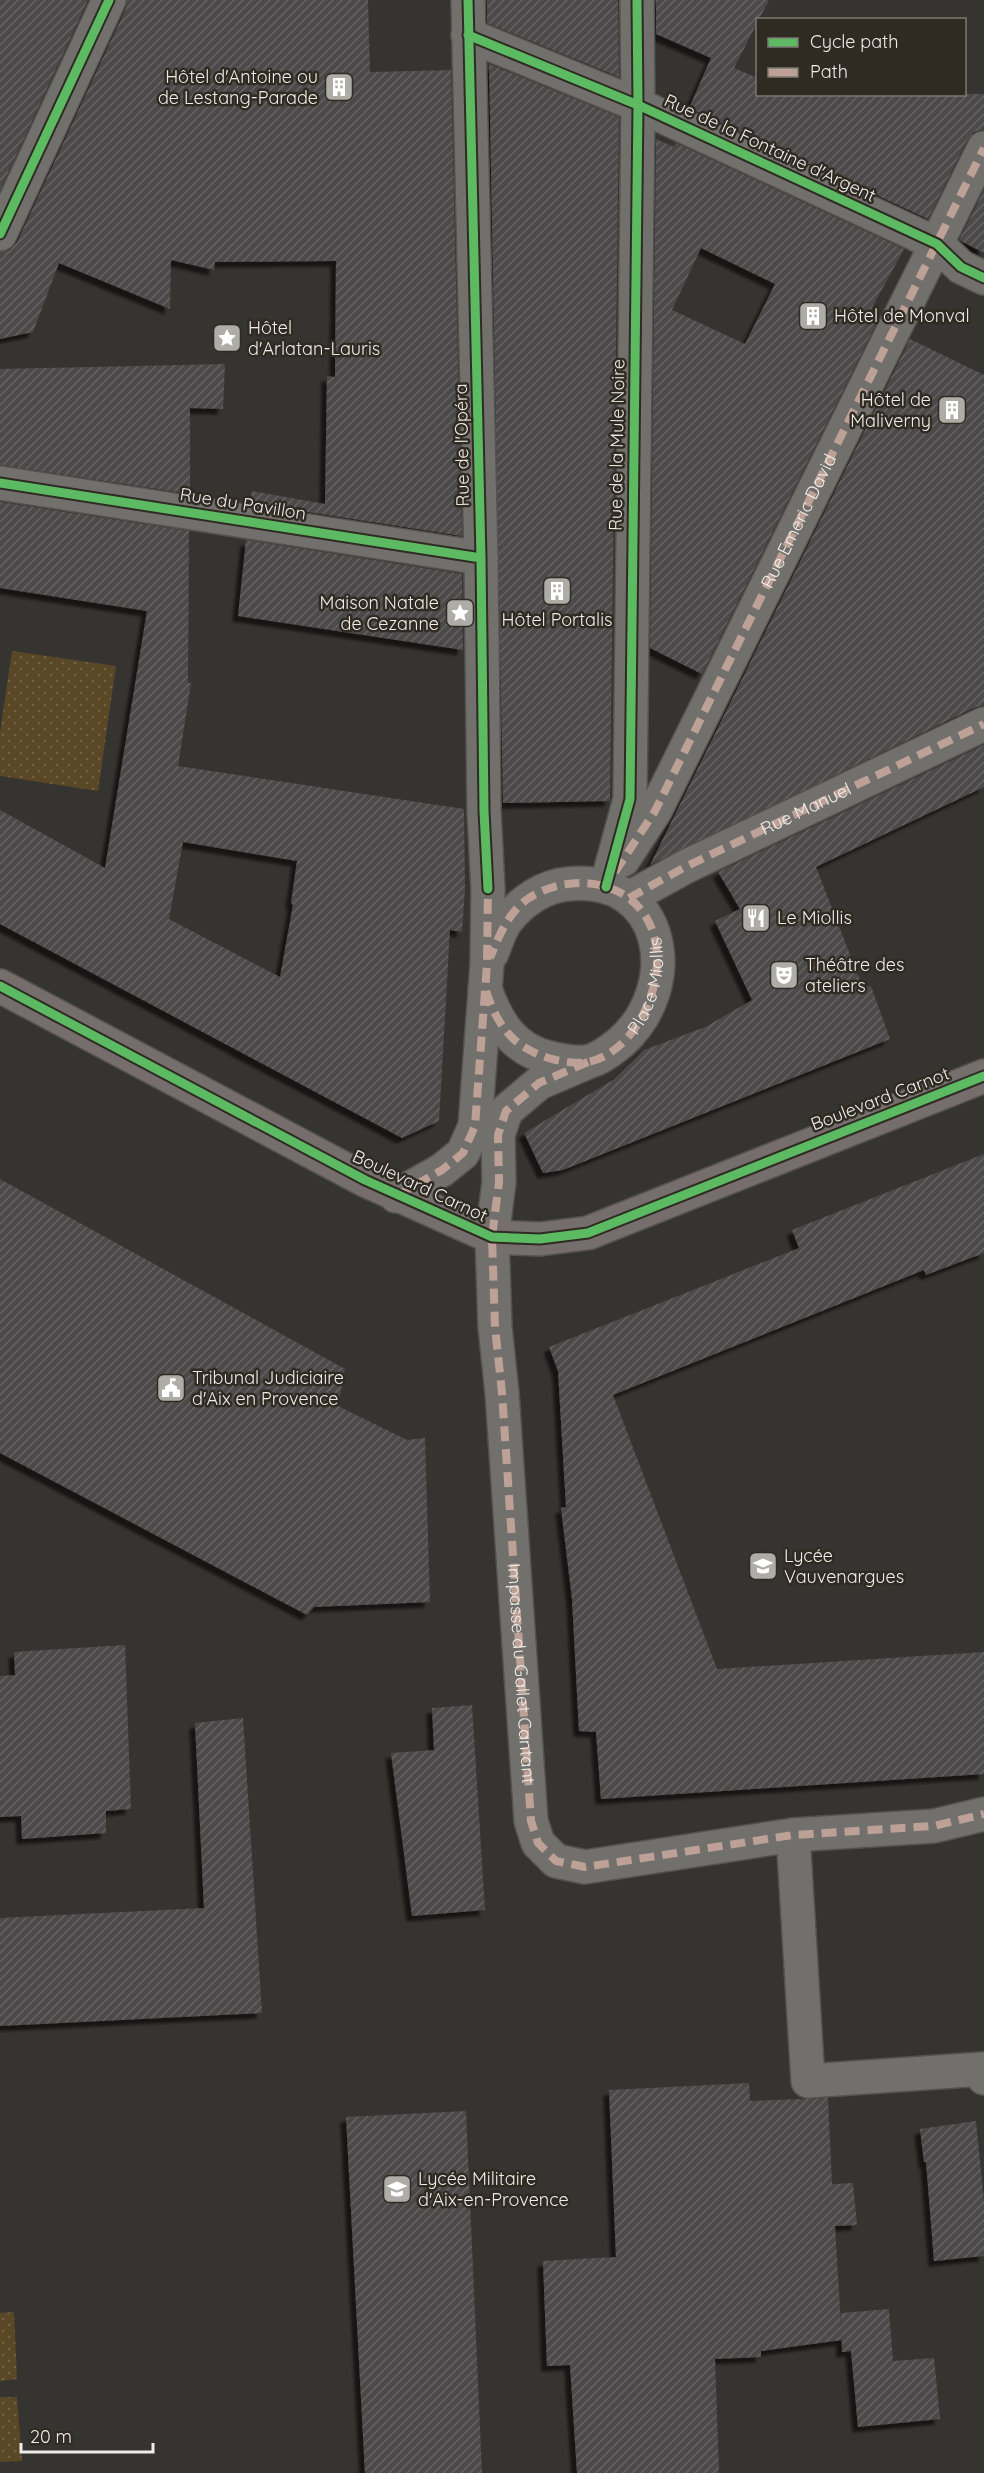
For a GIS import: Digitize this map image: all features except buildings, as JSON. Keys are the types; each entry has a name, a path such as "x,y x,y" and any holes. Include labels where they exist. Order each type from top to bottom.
{"main road":[{"name":"Boulevard Carnot","path":"0,986 396,1196 492,1237 540,1239 588,1233 984,1076"}],"street":[{"path":"0,234 109,0"},
{"name":"Rue de l'Opéra","path":"468,0 481,558 484,811 488,889 486,976"},
{"name":"Rue de la Mule Noire","path":"617,892 630,799 638,105 637,0"},
{"name":"Rue de la Fontaine d'Argent","path":"468,35 638,105 937,244 961,267 984,278"},
{"name":"Rue Emeric David","path":"617,892 984,148"},
{"name":"Rue du Pavillon","path":"0,483 481,558"},
{"name":"Rue Manuel","path":"617,892 685,867 984,724"},
{"path":"396,1196 442,1170 463,1153 475,1126 486,976 506,921 528,899 556,885 587,882 617,892"},
{"name":"Place Miollis","path":"492,1237 499,1182 498,1135 506,1110 539,1083 609,1053 630,1034 647,1010 656,983 657,956 654,931 644,912 617,892"},
{"path":"486,976 494,1015 513,1039 535,1055 564,1062 588,1062"},
{"name":"Impasse du Gallet Cantant","path":"492,1237 495,1328 502,1393 531,1821 538,1843 556,1861 585,1867 794,1835 934,1826 984,1814"},
{"path":"794,1835 808,2081 983,2069 984,2078"}],"shaded area":[{"path":"12,651 116,666 98,791 0,776 0,732"},
{"path":"14,2312 17,2379 0,2381 0,2313"},
{"path":"0,2397 17,2397 22,2461 0,2462"}],"marked path":[{"path":"615,872 655,811 984,148"},
{"path":"629,898 685,867 984,724"},
{"path":"486,991 503,1027 520,1044 542,1056 556,1060 588,1062 618,1047 640,1020 653,988 657,955 653,932 643,913 629,898 612,889 592,884 571,883 550,888 529,898 515,910 505,925 490,958"},
{"path":"396,1196 442,1170 463,1153 475,1126 487,964 488,885"},
{"path":"588,1062 539,1083 506,1111 498,1135 499,1182 492,1237 495,1327 502,1393 531,1821 538,1843 556,1861 585,1867 793,1835 934,1826 984,1814"}],"cycle path":[{"path":"0,234 109,0"},
{"path":"468,0 481,558 484,811 488,889"},
{"path":"606,887 630,799 638,105 637,0"},
{"path":"468,35 638,105 937,244 961,267 984,278"},
{"path":"0,483 481,558"},
{"path":"0,986 365,1180 492,1237 540,1239 588,1233 984,1076"}],"place":[{"name":"Hôtel d'Antoine ou de Lestang-Parade","path":"339,87"},
{"name":"Hôtel de Monval","path":"813,316"},
{"name":"Hôtel d'Arlatan-Lauris","path":"227,338"},
{"name":"Hôtel de Maliverny","path":"952,410"},
{"name":"Hôtel Portalis","path":"557,591"},
{"name":"Maison Natale de Cezanne","path":"460,613"},
{"name":"Le Miollis","path":"756,918"},
{"name":"Théâtre des ateliers","path":"784,975"},
{"name":"Tribunal Judiciaire d'Aix en Provence","path":"171,1388"},
{"name":"Lycée Vauvenargues","path":"763,1566"},
{"name":"Lycée Militaire d'Aix-en-Provence","path":"397,2189"}]}
